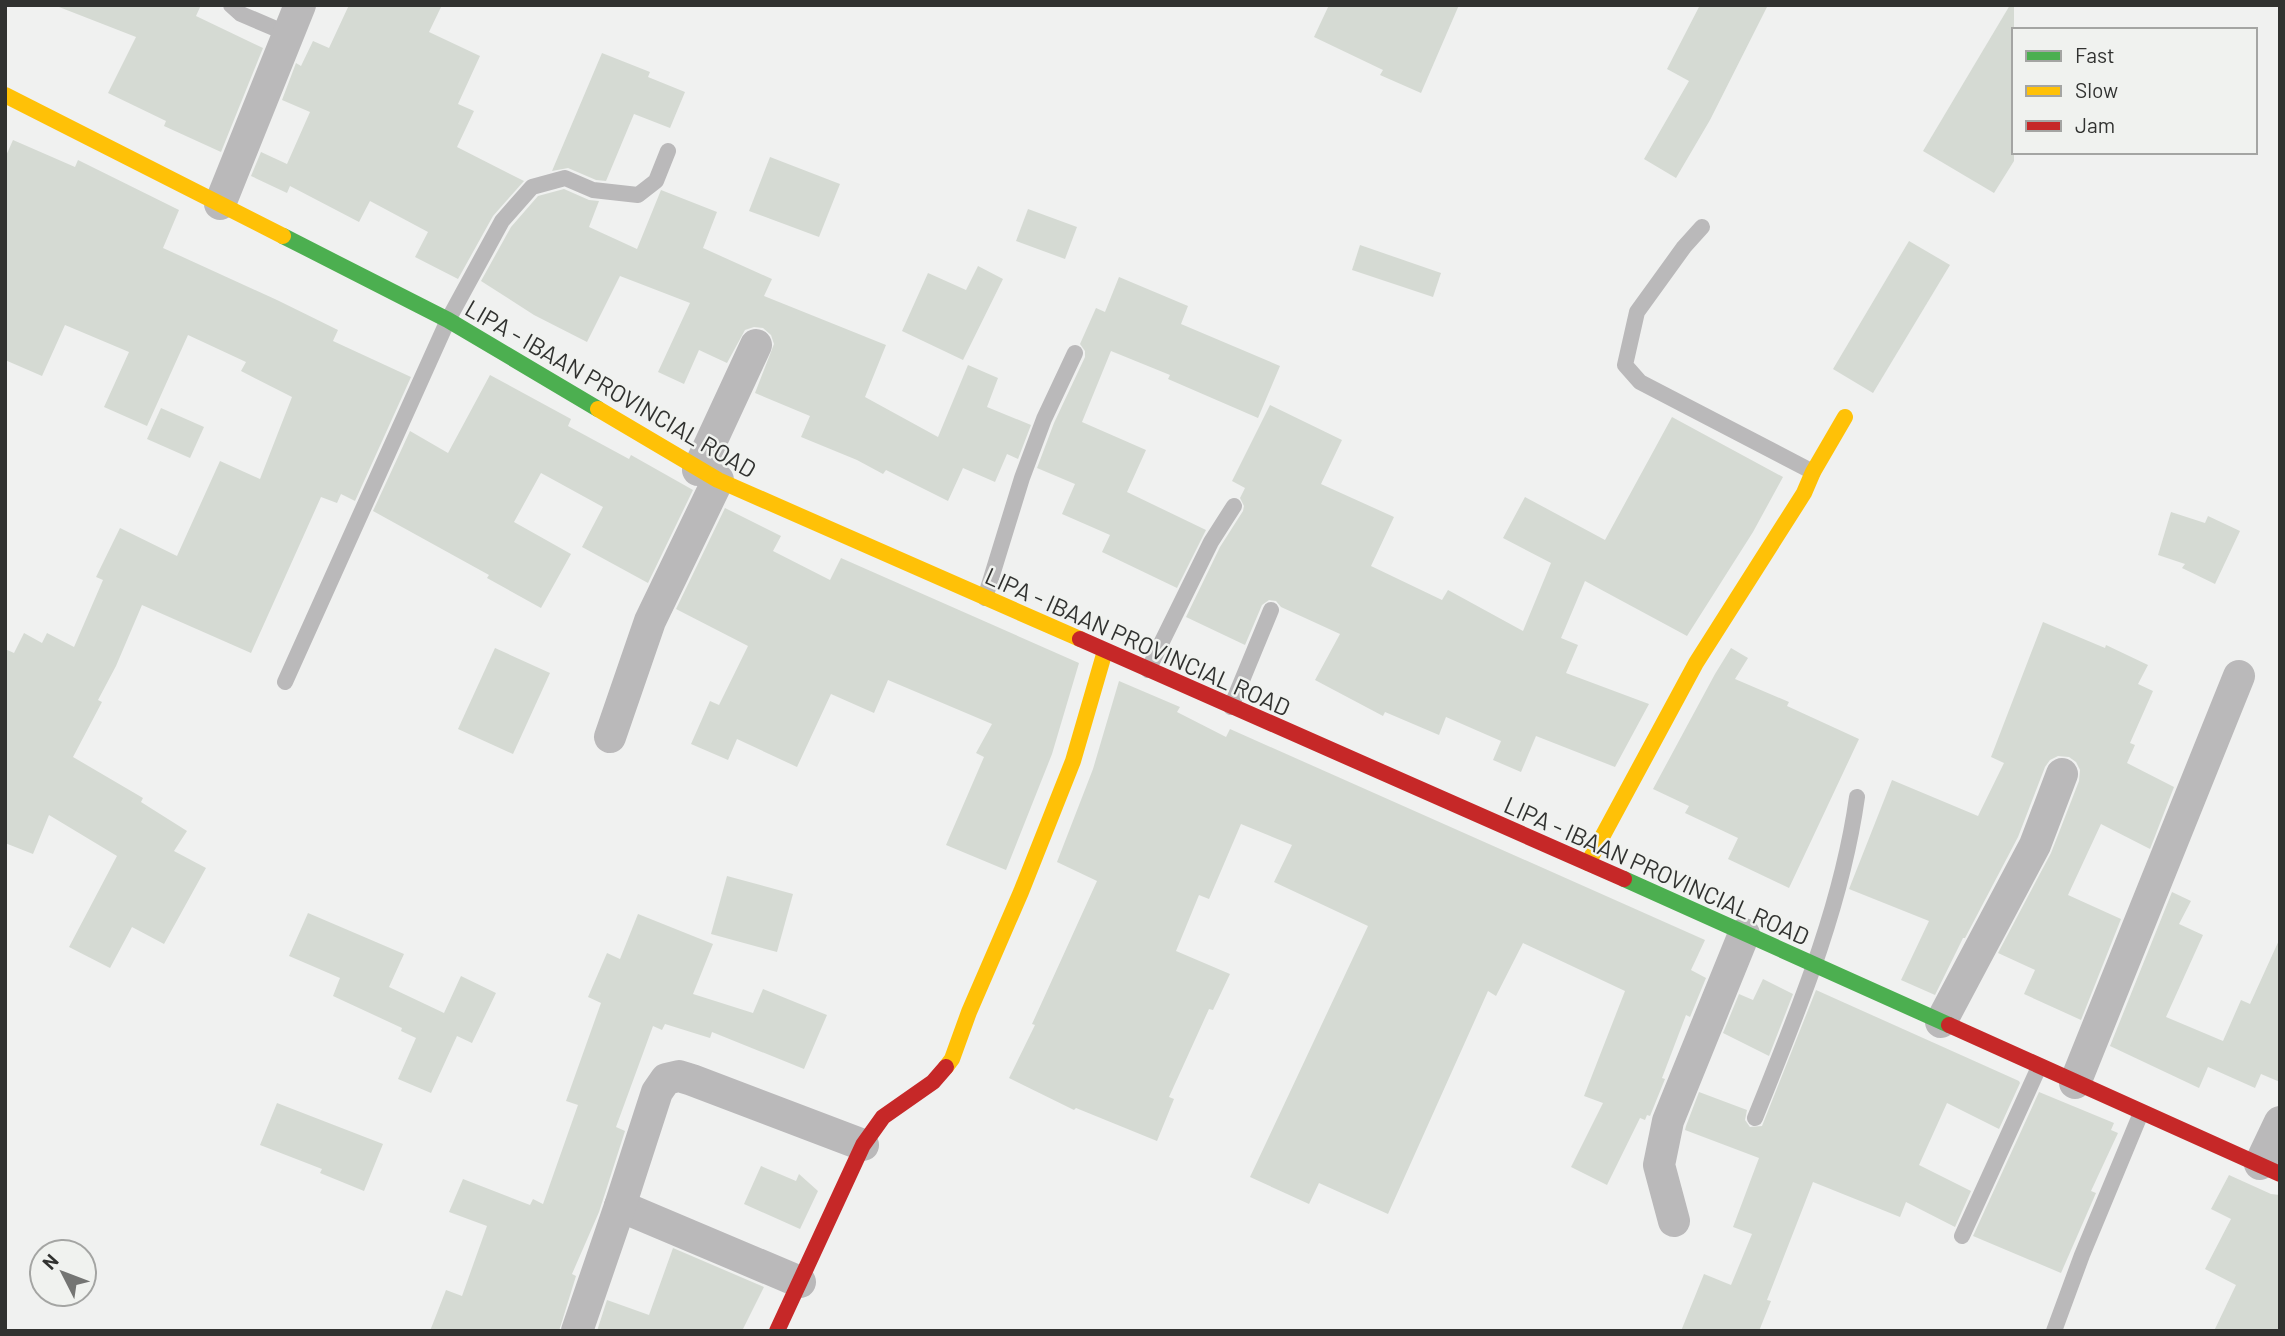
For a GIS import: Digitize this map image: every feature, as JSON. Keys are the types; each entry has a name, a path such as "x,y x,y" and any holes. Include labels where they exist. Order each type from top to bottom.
{"main road":[{"name":"LIPA - IBAAN PROVINCIAL ROAD","path":"5,95 448,320 708,475 1588,863 2270,1169"},
{"path":"1588,863 1696,663 1804,493 1845,417"},
{"path":"777,1331 863,1145 883,1118 933,1082 952,1059 968,1012 1021,892 1073,761 1105,651"}],"street":[{"path":"220,204 300,5"},
{"path":"610,737 650,621 756,345"},
{"path":"2075,1083 2239,677"},
{"path":"1941,1022 2035,845 2062,774"},
{"path":"1674,1221 1659,1164 1668,1121 1744,933"},
{"path":"577,1331 657,1092 666,1079 679,1076 692,1080 863,1145"},
{"path":"2270,1169 2280,1122"},
{"path":"620,1206 800,1282"}],"lane":[{"path":"231,5 241,14 288,34"},
{"path":"285,682 448,320 502,221 532,187 565,178 593,190 638,195 656,181 668,151"},
{"path":"1702,227 1684,247 1637,312 1625,365 1640,382 1813,472"},
{"path":"985,598 1022,478 1044,419 1075,353"},
{"path":"1147,670 1211,542 1234,506"},
{"path":"1231,707 1272,610"},
{"path":"1755,1118 1816,966 1840,887 1857,797"},
{"path":"1962,1236 2039,1067"},
{"path":"2054,1331 2082,1255 2141,1113"}],"building":[{"path":"201,5 196,16 263,48 221,152 164,126 166,121 108,93 136,37 59,7"},
{"path":"349,5 442,5 429,32 480,56 458,104 474,111 457,147 524,181 493,216 458,279 415,257 428,232 370,201 359,222 290,186 287,193 251,176 261,152 287,164 310,112 282,100 296,63 301,66 313,41 329,48"},
{"path":"1329,5 1459,5 1421,93 1380,75 1383,70 1314,37"},
{"path":"1700,5 1768,5 1710,120 1676,178 1644,159 1689,81 1667,69"},
{"path":"2010,5 2014,5 2014,161 1994,193 1923,151"},
{"path":"602,53 650,72 648,77 685,92 670,128 634,114 606,181 596,180 568,168 552,171"},
{"path":"13,140 75,167 78,160 179,210 163,248 338,330 333,341 411,377 355,501 341,494 337,503 321,497 251,653 142,605 98,700 102,702 73,757 143,798 141,802 187,831 174,851 206,868 164,944 132,927 110,968 69,947 117,856 49,815 33,854 5,843 5,649 14,653 24,633 42,643 47,633 74,647 103,580 96,577 120,528 177,556 220,461 260,479 292,397 241,371 246,362 188,335 147,426 104,407 129,352 65,325 42,376 5,360 5,158"},
{"path":"770,157 840,184 819,237 749,211"},
{"path":"564,189 589,200 599,201 589,227 637,249 661,190 717,212 703,248 772,279 764,296 886,345 865,397 938,437 968,365 998,378 987,407 1031,425 1018,459 1007,454 995,482 963,468 948,501 886,470 883,474 801,437 810,416 755,393 774,344 771,335 763,328 745,330 727,363 699,350 684,384 658,372 690,303 620,276 587,342 534,315 481,281 511,227 538,196"},
{"path":"1028,209 1077,227 1065,259 1016,241"},
{"path":"1909,241 1950,265 1873,393 1833,369"},
{"path":"1360,245 1441,273 1433,297 1352,270"},
{"path":"978,266 1003,279 963,360 902,331 928,273 966,290"},
{"path":"1119,277 1188,306 1181,324 1280,366 1258,418 1168,379 1170,375 1111,351 1082,422 1146,450 1127,492 1206,530 1177,588 1102,552 1110,535 1062,514 1075,484 1037,468 1054,423 1085,357 1085,351 1080,344 1096,308 1105,312"},
{"path":"490,375 571,419 568,426 629,459 631,455 693,490 648,583 582,547 603,507 541,473 514,522 571,554 541,608 487,578 489,575 373,511 410,431 448,453"},
{"path":"1270,405 1342,440 1321,484 1394,517 1371,566 1442,600 1448,590 1523,631 1551,563 1503,538 1525,497 1605,540 1672,417 1783,477 1753,532 1687,636 1585,581 1561,638 1578,645 1566,673 1649,704 1615,767 1536,736 1521,772 1493,760 1501,741 1446,717 1439,735 1385,712 1383,716 1315,680 1340,634 1281,607 1276,601 1269,600 1262,605 1245,645 1186,617 1220,547 1243,511 1240,498 1245,488 1232,481"},
{"path":"161,408 204,427 190,458 147,439"},
{"path":"725,508 781,536 773,551 830,580 841,558 1079,663 1052,754 1006,870 946,845 984,757 976,753 992,724 888,680 874,713 831,694 797,767 737,739 728,760 691,744 710,701 719,705 748,646 676,609"},
{"path":"2171,512 2205,523 2208,516 2240,531 2215,584 2182,568 2185,564 2158,555"},
{"path":"2043,622 2105,648 2106,645 2148,665 2138,684 2153,691 2130,743 2135,745 2127,763 2174,787 2150,849 2101,824 2068,895 2121,919 2081,1020 2024,994 2035,970 1998,953 2051,853 2079,781 2080,770 2076,762 2069,757 2058,756 2050,760 2045,767 2018,837 1935,995 1901,980 1929,921 1849,889 1892,780 1978,816 2004,763 1991,757"},
{"path":"495,648 550,673 513,754 458,729"},
{"path":"1731,648 1748,658 1735,679 1789,702 1787,706 1859,739 1789,888 1728,859 1738,838 1685,813 1689,806 1653,789"},
{"path":"1119,681 1180,707 1177,712 1226,737 1230,729 1705,940 1691,970 1706,978 1690,1017 1686,1015 1650,1116 1647,1115 1645,1120 1640,1118 1607,1185 1571,1167 1603,1103 1584,1096 1625,991 1523,943 1496,996 1488,991 1388,1214 1319,1183 1309,1204 1250,1177 1368,926 1274,882 1292,845 1241,824 1209,899 1199,895 1176,951 1230,974 1213,1010 1209,1009 1169,1097 1174,1099 1157,1141 1076,1108 1074,1110 1009,1078 1035,1025 1032,1024 1097,881 1057,862 1093,769"},
{"path":"727,876 793,894 777,952 711,934"},
{"path":"2172,892 2191,901 2179,924 2203,935 2166,1017 2223,1041 2241,1000 2250,1004 2280,938 2280,1082 2261,1074 2255,1088 2208,1067 2199,1088 2110,1046"},
{"path":"308,913 404,954 389,987 444,1013 461,976 496,993 472,1043 457,1036 431,1093 398,1079 416,1038 401,1031 402,1028 333,996 340,978 289,956"},
{"path":"638,914 713,944 693,994 753,1013 763,989 827,1015 804,1069 712,1032 710,1038 665,1024 662,1030 653,1026 616,1127 625,1131 599,1212 572,1274 576,1276 559,1331 430,1331 446,1290 462,1296 487,1226 449,1212 463,1179 530,1205 533,1199 543,1204 578,1105 566,1101 601,1003 588,997 607,953 620,959"},
{"path":"1763,979 1793,994 1769,1056 1723,1033 1739,994 1753,1000"},
{"path":"1816,990 2020,1083 1999,1129 1947,1103 1919,1165 1971,1191 1955,1227 1906,1202 1900,1217 1813,1182 1767,1300 1771,1301 1759,1331 1681,1331 1704,1274 1731,1285 1752,1234 1733,1227 1759,1158 1685,1130 1699,1092 1747,1110 1745,1120 1750,1127 1762,1126"},
{"path":"2039,1092 2114,1123 2111,1130 2118,1133 2091,1191 2096,1193 2061,1273 1973,1236"},
{"path":"277,1103 383,1144 364,1191 320,1173 322,1169 260,1145"},
{"path":"761,1166 796,1181 799,1174 818,1191 800,1229 744,1204"},
{"path":"2229,1175 2271,1194 2280,1195 2280,1331 2214,1331 2236,1285 2205,1269 2231,1219 2211,1209"},
{"path":"673,1248 764,1287 742,1331 597,1331 607,1300 649,1315"}],"traffic: fast":[{"path":"283,236 448,320 598,409"},
{"path":"1624,879 1949,1025"}],"traffic: slow":[{"path":"5,95 283,236"},
{"path":"598,409 718,480 1080,639"},
{"path":"1588,863 1696,663 1804,493 1845,417"},
{"path":"946,1067 952,1059 1073,761 1105,651"}],"traffic: jam":[{"path":"1080,639 1624,879"},
{"path":"1949,1025 2280,1174"},
{"path":"777,1331 863,1145 883,1117 933,1082 946,1067"}]}
